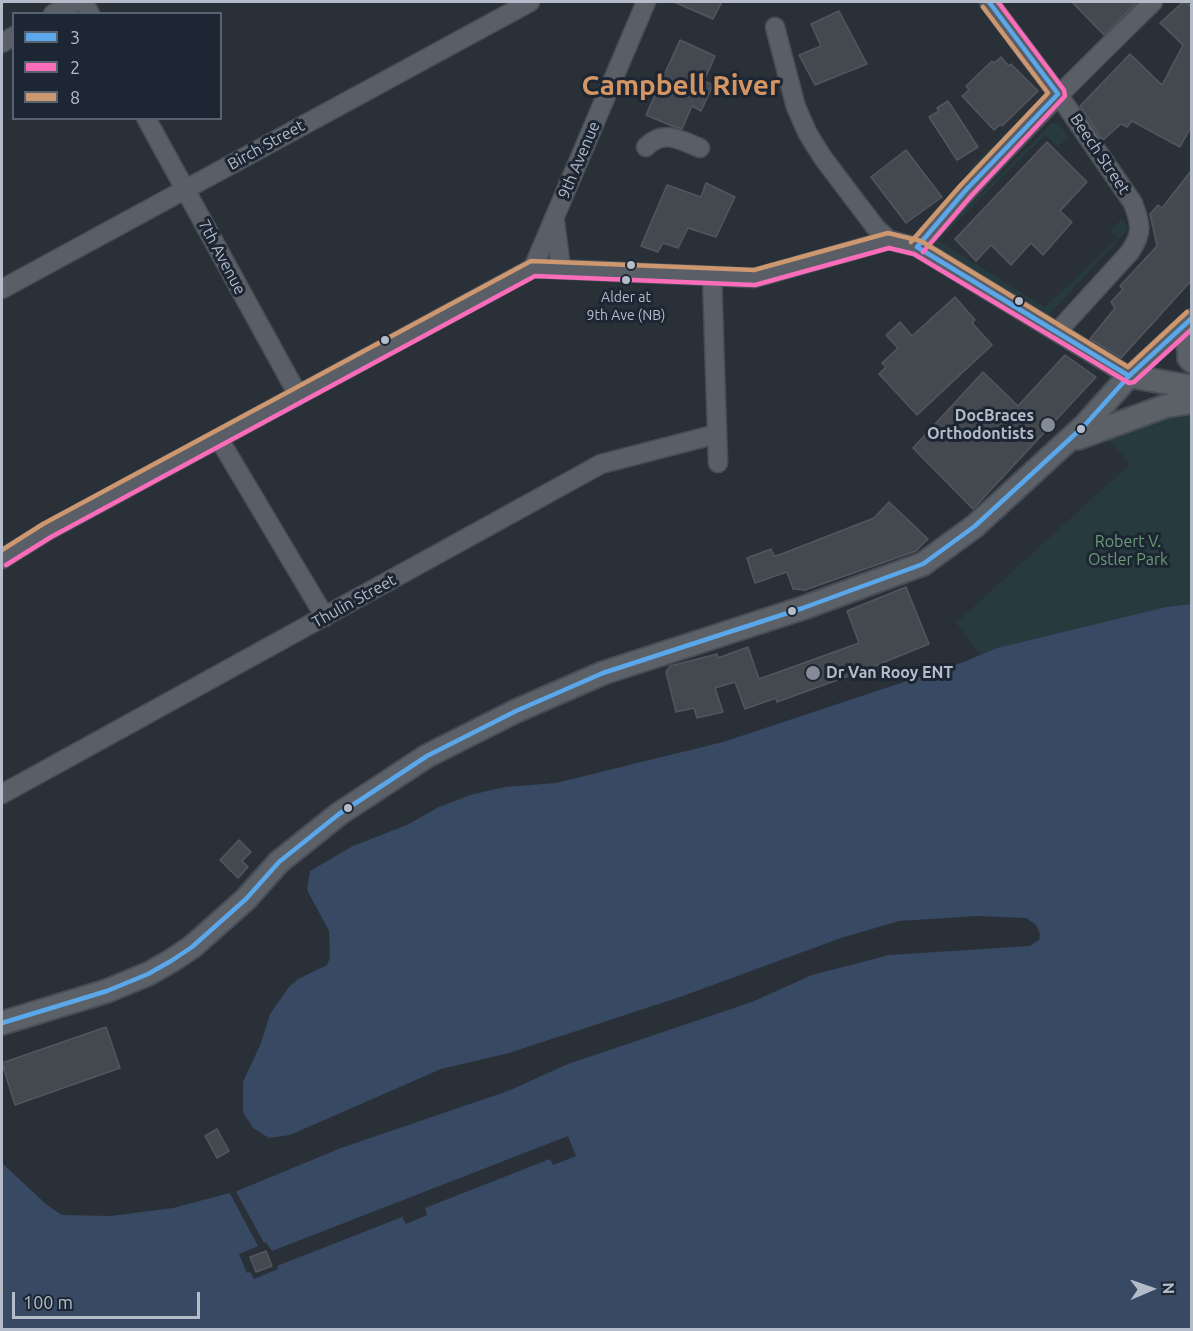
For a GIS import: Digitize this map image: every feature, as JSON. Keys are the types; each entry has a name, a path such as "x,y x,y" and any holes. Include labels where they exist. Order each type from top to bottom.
{"main road":[{"path":"1191,329 1188,339 1191,361"},
{"path":"2,1023 107,991 148,974 171,961 192,947 246,899 279,862 339,814 427,756 516,711 603,673 803,608 923,564 975,526 1066,443 1129,376 1191,387"},
{"path":"1066,443 1166,406 1191,402"}],"street":[{"path":"57,12 75,2"},
{"name":"Birch Street","path":"2,289 530,2"},
{"name":"9th Avenue","path":"533,268 646,2"},
{"name":"Beech Street","path":"989,2 1059,94 1133,203 1140,222 1140,237 1131,252 1058,332"},
{"path":"917,247 965,191 1153,2"},
{"path":"775,27 796,107 808,134 842,184 876,228 889,240 917,247 1129,376 1191,318"},
{"name":"7th Avenue","path":"147,120 298,395"},
{"path":"646,147 653,140 670,137 700,148"},
{"name":"9th Avenue","path":"554,220 561,268"},
{"path":"2,559 47,531 533,268 755,278 889,240"},
{"path":"712,276 718,463"},
{"name":"Thulin Street","path":"2,794 601,464 717,434"},
{"path":"219,439 325,616"}],"green space":[{"path":"1034,105 1037,107 971,172 969,170 971,167"},
{"path":"1052,123 1059,124 1068,137 1058,147 1045,135 938,241 1045,307 1118,238 1110,230 1122,219 1128,229 1048,316 973,271 926,248"},
{"name":"Robert V. Ostler Park","path":"1181,411 1191,412 1191,604 1166,607 997,648 981,655 956,623 1130,464 1103,433"}],"water":[{"path":"1191,604 1191,1329 2,1329 2,1163 47,1205 62,1215 111,1216 173,1208 237,1191 341,1148 508,1091 568,1064 752,1002 812,975 889,955 1030,946 1039,940 1040,934 1036,925 1026,918 977,916 899,921 841,938 680,997 509,1053 441,1069 290,1135 269,1138 253,1128 243,1112 243,1082 261,1043 270,1014 289,987 298,979 327,965 330,958 329,931 307,890 310,871 353,846 407,825 437,808 470,795 505,787 556,783 723,742 961,663 997,648 1166,607"}],"pier":[{"path":"568,1136 576,1156 553,1165 550,1159 425,1208 427,1215 406,1224 402,1217 277,1266 278,1269 254,1279 250,1272 247,1273 239,1254 258,1246 228,1190 234,1188 264,1243 266,1242 272,1251"}],"building":[{"path":"674,2 722,2 713,19"},
{"path":"1072,2 1137,2 1104,35"},
{"path":"1183,2 1191,7 1191,127 1180,147 1132,121 1127,127 1121,124 1103,140 1080,106 1130,54 1162,85 1183,45 1160,23"},
{"path":"839,11 867,64 815,85 799,55 821,46 811,24"},
{"path":"680,40 715,56 704,81 713,85 701,111 692,106 682,129 646,115"},
{"path":"1001,57 1038,91 1002,126 1001,124 994,130 962,96 969,90 966,86 992,61 994,63"},
{"path":"948,101 978,147 957,160 929,117 939,111 937,108"},
{"path":"1047,142 1087,182 1060,211 1072,222 1043,255 1031,243 1011,265 991,245 976,261 955,239"},
{"path":"906,150 942,197 906,223 871,177"},
{"path":"1191,171 1191,281 1121,358 1090,339 1115,308 1111,302 1123,289 1120,286 1157,246 1150,214 1158,205 1162,208"},
{"path":"706,183 735,197 716,237 688,228 678,248 663,243 658,252 641,246 667,185 701,197"},
{"path":"955,297 975,320 972,323 992,345 917,415 879,374 886,367 882,363 898,348 886,335 900,322 912,336"},
{"path":"1065,355 1096,377 973,509 913,448 983,372 1018,406"},
{"path":"889,502 928,539 916,551 805,590 793,589 787,572 755,583 747,558 771,549 774,556 779,555 874,518"},
{"path":"906,587 929,644 777,702 776,698 745,709 735,682 715,688 723,712 697,718 694,708 676,712 666,672 670,666 717,654 718,658 748,647 759,679 859,643 847,611"},
{"path":"239,840 251,852 242,861 248,867 238,878 220,860"},
{"path":"106,1027 120,1068 15,1105 2,1063"},
{"path":"217,1129 229,1151 217,1158 205,1136"},
{"path":"266,1251 272,1266 256,1272 250,1257"}],"transit line":[{"name":"3","path":"989,2 1058,94 965,191 917,247 1129,376"},
{"name":"2","path":"923,252 971,196 1065,96 1064,90 998,2"},
{"name":"8","path":"911,242 960,186 1048,93 983,7"},
{"name":"8","path":"2,550 43,524 531,261 754,270 888,233 921,241 1128,367 1187,312"},
{"name":"2","path":"6,565 51,537 535,276 755,285 889,248 914,254 1129,383 1134,382 1192,329"},
{"name":"3","path":"2,1023 107,991 148,974 171,961 192,947 246,899 279,862 339,814 427,756 516,711 603,673 803,608 923,564 975,526 1085,425 1129,376 1192,318"}],"place":[{"name":"Alder at 9th Ave (NB)","path":"626,280"},
{"name":"DocBraces Orthodontists","path":"1048,425"},
{"name":"Dr Van Rooy ENT","path":"813,673"}],"district":[{"name":"Campbell River","path":"681,86"}]}
